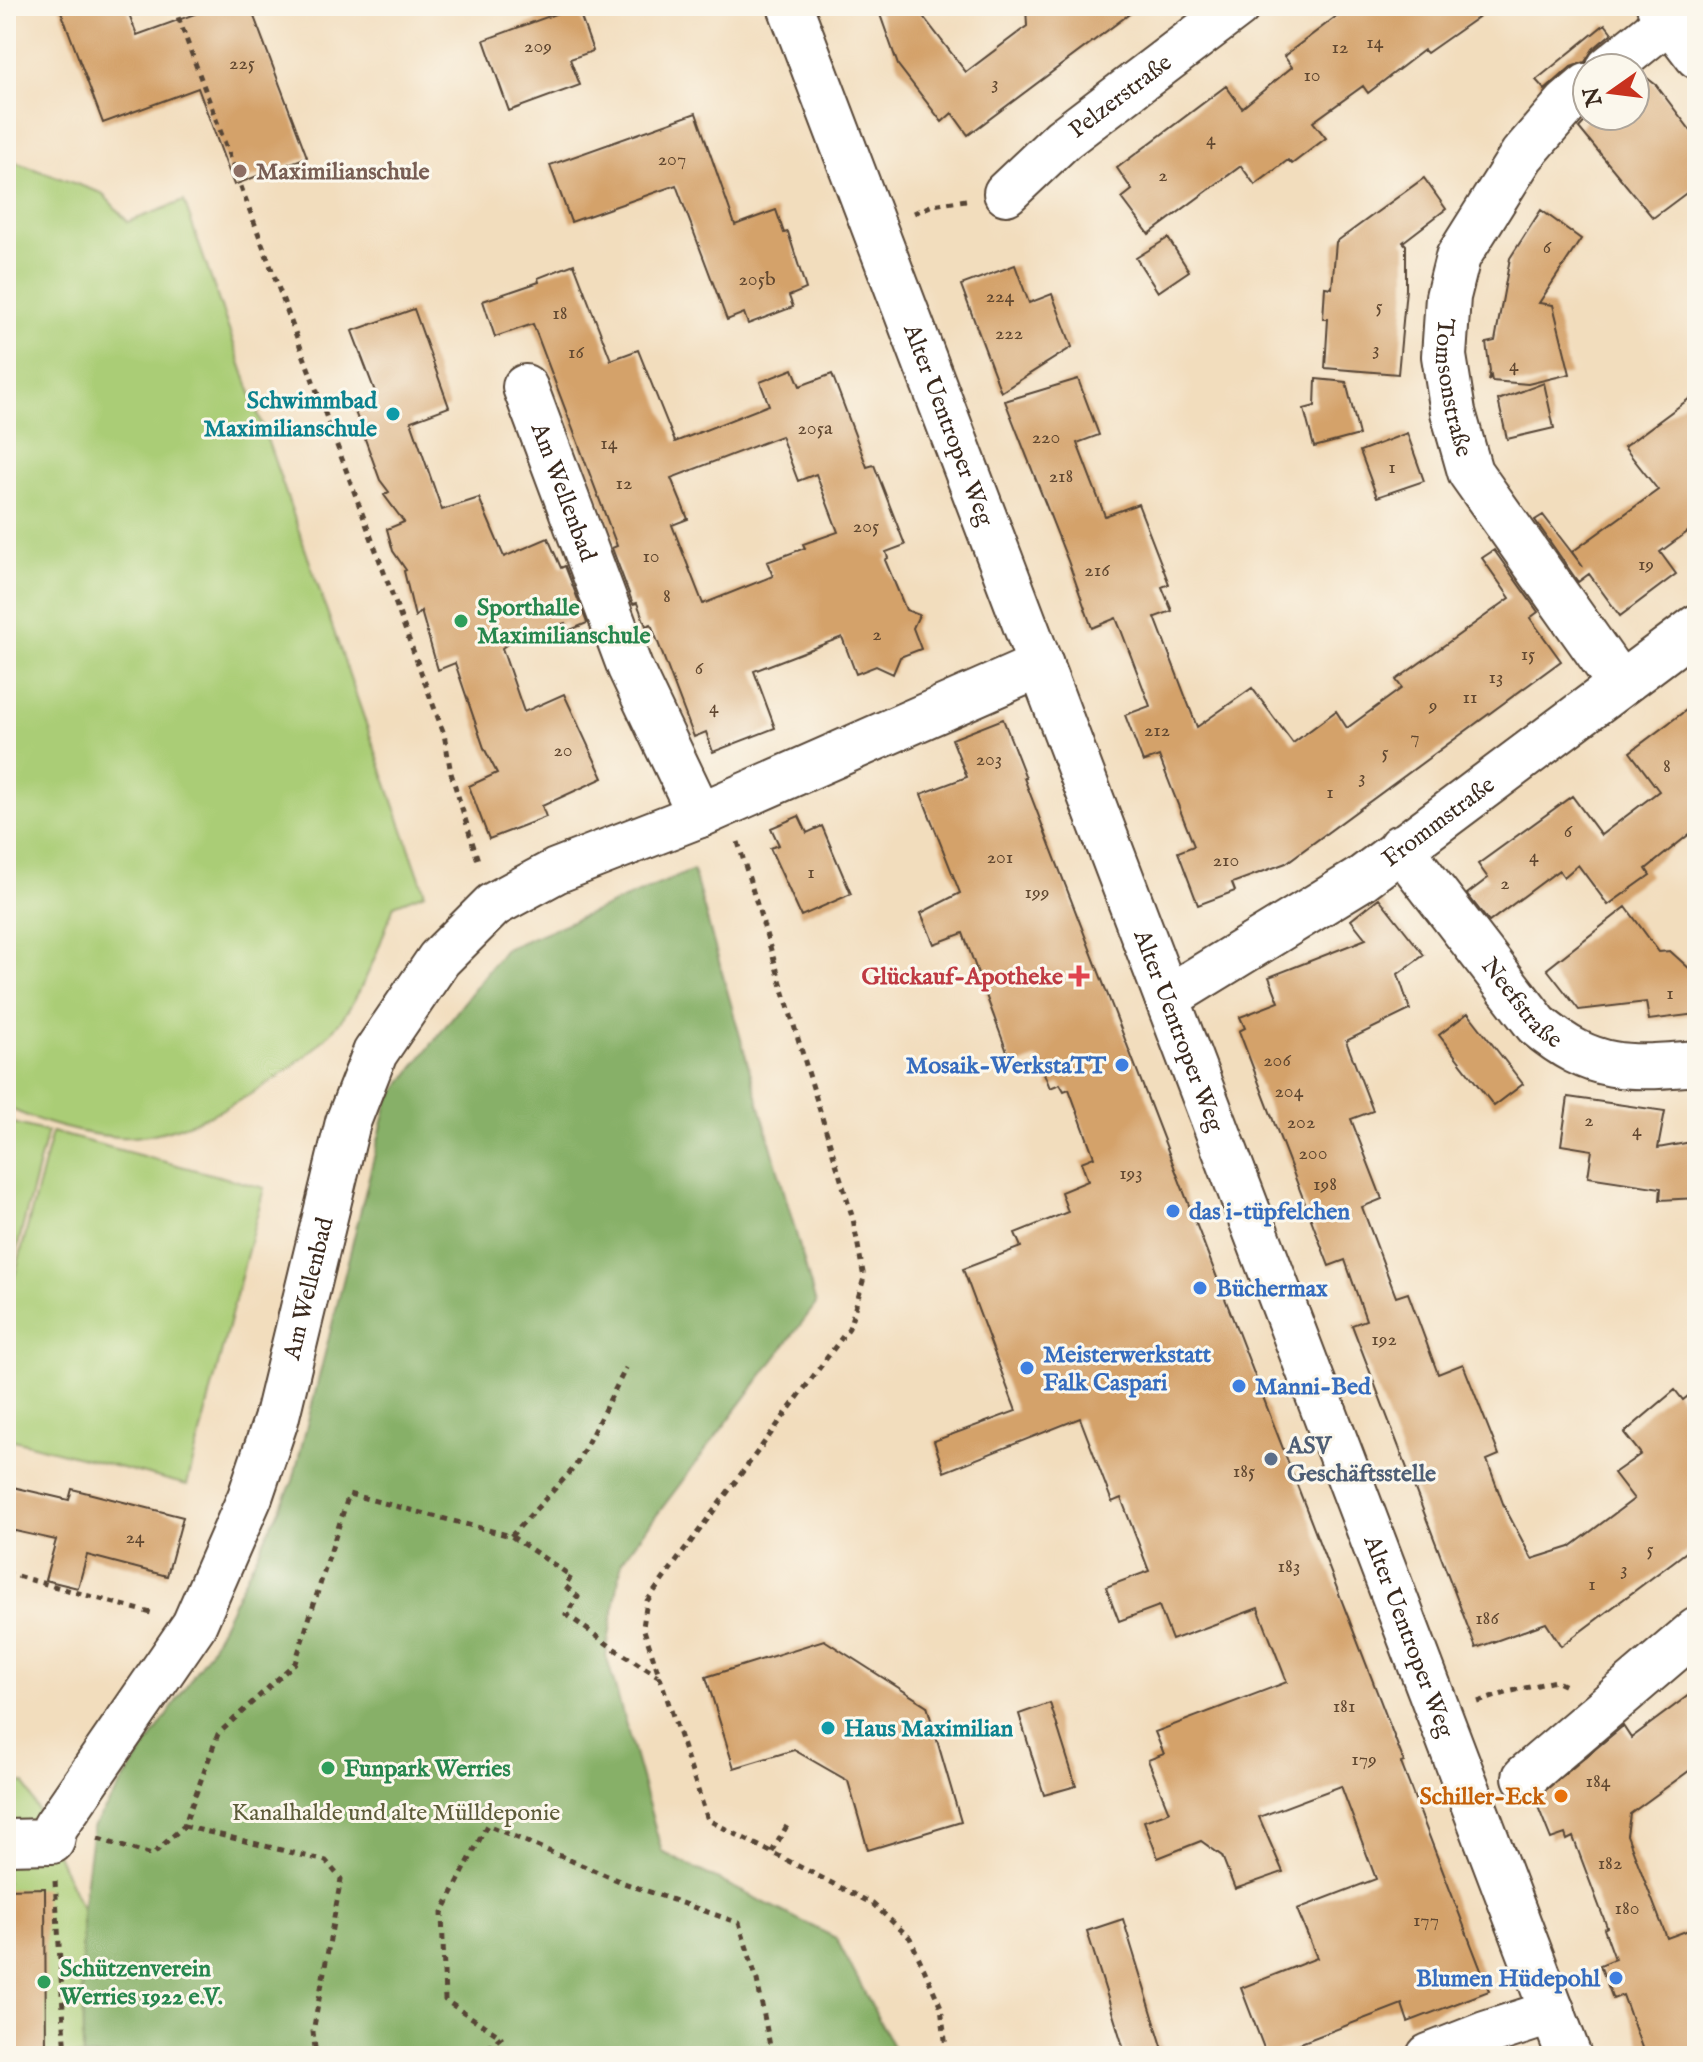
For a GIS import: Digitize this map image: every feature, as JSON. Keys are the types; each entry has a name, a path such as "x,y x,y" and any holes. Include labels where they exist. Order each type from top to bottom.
{"street":[{"name":"Alter Uentroper Weg","path":"790,6 1569,2056"},
{"name":"Pelzerstraße","path":"1006,193 1063,139 1238,6"},
{"path":"1626,52 1671,10 1697,56"},
{"name":"Tomsonstraße","path":"1571,100 1522,155 1458,257 1448,297 1444,356 1453,412 1470,472 1620,684"},
{"name":"Am Wellenbad","path":"525,387 630,668 712,809"},
{"name":"Frommstraße","path":"1167,998 1361,879 1697,627"},
{"name":"Am Wellenbad","path":"54,1834 194,1625 250,1497 276,1420 348,1122 375,1053 439,959 493,905 556,871 712,809 1041,665"},
{"name":"Neefstraße","path":"1400,847 1537,1025 1563,1047 1601,1063 1633,1066 1697,1063"},
{"path":"1525,1777 1697,1630"},
{"path":"6,1842 54,1834"},
{"path":"1429,2056 1553,2012"}],"path":[{"path":"174,6 444,734 451,773 493,905"},
{"path":"906,216 933,205 1006,193"},
{"path":"712,809 853,1219 864,1278 849,1328 647,1601 643,1627 708,1820 873,1904 910,1938 941,2007 947,2056"},
{"path":"511,1536 575,1467 626,1368"},
{"path":"66,2056 54,1834 152,1855 184,1826 218,1734 295,1663 349,1494 511,1536 571,1576 565,1586 578,1597 566,1614 659,1676"},
{"path":"6,1573 194,1625"},
{"path":"1477,1703 1555,1681 1584,1694 1599,1711"},
{"path":"772,1852 789,1822"},
{"path":"478,2056 501,2037 445,2000 442,1913 487,1825 624,1883 739,1923 757,1980 772,2056"},
{"path":"184,1826 326,1861 341,1879 313,2032 316,2056"}],"green space":[{"path":"6,159 102,193 128,222 184,201 425,893 394,905 360,990 344,1016 302,1059 242,1099 209,1115 176,1128 145,1135 104,1136 47,1123 6,1107"},
{"name":"Kanalhalde und alte Mülldeponie","path":"693,870 816,1304 622,1561 606,1655 662,1852 836,1938 898,2056 83,2056 82,1909 93,1827 210,1650 293,1481 388,1101 505,949"},
{"path":"6,1121 47,1132 6,1292"},
{"path":"52,1132 264,1188 187,1485 6,1438 6,1310"},
{"name":"Schützenverein Werries 1922 e.V.","path":"25,1783 82,1909 83,2056 6,2056 6,1784"}],"building":[{"path":"59,6 126,6 137,35 195,14 192,6 250,6 307,157 234,185 198,88 103,123"},
{"path":"577,6 593,51 570,59 580,85 509,111 484,40"},
{"path":"877,6 915,6 966,72 1027,26 1026,6 1140,6 968,135 952,113 942,122 898,65"},
{"path":"1350,6 1494,6 1427,53 1424,50 1368,93 1363,86 1313,122 1326,138 1292,164 1288,160 1255,185 1241,166 1149,234 1122,198 1132,190 1117,168 1226,86 1242,108 1292,67 1284,56"},
{"path":"1605,24 1612,33 1591,52 1571,52 1571,67 1545,90 1536,80"},
{"path":"1651,81 1697,139 1697,185 1653,218 1582,132 1651,132"},
{"path":"696,113 735,225 776,210 784,233 788,232 806,289 789,296 793,307 748,324 744,313 727,320 676,185 571,222 550,165"},
{"path":"1424,178 1446,209 1403,242 1406,245 1406,289 1398,374 1325,368 1328,319 1323,319 1325,287 1332,288 1336,242"},
{"path":"1541,210 1581,239 1539,303 1553,305 1570,374 1528,384 1492,381 1491,376 1488,381 1490,371 1486,343 1495,341 1510,258"},
{"path":"1168,238 1189,271 1158,292 1136,258"},
{"path":"574,264 611,360 638,350 675,442 769,405 760,382 793,369 800,386 832,374 867,467 874,465 905,545 886,552 888,558 885,560 906,610 919,615 913,628 921,649 900,657 893,674 876,666 856,674 842,637 754,671 775,728 713,752 706,732 694,737 651,624 646,626 637,603 633,604 612,548 617,546 533,324 495,337 483,301 539,282 538,278","holes":["781,436 798,481 816,474 838,532 803,544 805,548 767,562 773,576 703,604 672,525 688,519 671,478"]},
{"path":"1015,265 1029,303 1052,294 1072,347 1001,392 961,285"},
{"path":"414,309 449,407 411,421 442,510 479,498 504,557 548,538 561,568 565,566 587,623 568,631 565,623 510,642 502,648 524,712 564,694 603,778 542,806 546,817 489,839 469,786 497,773 484,748 455,663 438,670 421,611 415,617 406,570 393,551 387,529 404,522 384,495 389,492 380,480 353,406 377,397 352,331"},
{"path":"1078,379 1099,435 1077,443 1105,516 1138,504 1169,584 1162,587 1172,611 1155,617 1197,727 1252,688 1293,743 1336,711 1347,728 1402,688 1396,680 1510,598 1482,558 1494,550 1538,612 1530,618 1561,661 1286,863 1232,883 1235,891 1198,905 1178,852 1194,846 1159,756 1143,762 1125,715 1150,706 1121,630 1116,618 1092,628 1005,401"},
{"path":"1316,379 1346,382 1359,435 1314,447 1304,409 1315,406"},
{"path":"1544,383 1554,428 1507,439 1498,400"},
{"path":"1697,393 1697,525 1660,552 1676,574 1620,616 1589,574 1578,582 1535,520 1543,515 1583,567 1572,552 1658,490 1624,447"},
{"path":"1407,433 1424,481 1377,497 1360,451"},
{"path":"1697,702 1697,828 1646,869 1650,875 1608,905 1578,865 1564,877 1559,870 1489,922 1467,894 1488,878 1478,864 1572,796 1601,835 1659,791 1630,752"},
{"path":"1003,719 1489,1991 1408,2022 1402,2004 1267,2056 1241,1988 1317,1958 1297,1909 1376,1879 1341,1786 1259,1817 1283,1872 1235,1889 1222,1856 1201,1841 1158,1858 1144,1821 1169,1812 1148,1760 1164,1754 1155,1732 1287,1682 1258,1608 1172,1640 1159,1606 1119,1621 1106,1587 1149,1571 1121,1498 1112,1502 1080,1418 944,1472 934,1441 1016,1411 963,1269 1021,1247 1015,1233 1068,1212 1061,1192 1088,1181 1081,1162 1094,1157 1069,1089 1064,1091 1060,1084 1050,1088 1038,1058 1013,1068 963,933 934,944 921,913 960,893 921,794 967,777 952,739"},
{"path":"799,816 807,833 822,826 851,894 801,916 770,848 779,845 771,828"},
{"path":"1379,898 1424,955 1398,974 1410,1010 1346,1041 1373,1111 1351,1119 1382,1199 1362,1207 1396,1297 1408,1293 1438,1374 1463,1364 1499,1455 1487,1460 1504,1506 1532,1559 1570,1547 1634,1499 1614,1473 1641,1454 1624,1433 1675,1390 1683,1400 1697,1389 1697,1544 1561,1646 1546,1623 1476,1648 1352,1325 1366,1320 1345,1260 1329,1266 1239,1031 1245,1028 1240,1017 1279,1002 1269,977 1366,939 1351,920"},
{"path":"1626,907 1659,952 1670,951 1691,970 1697,1014 1649,1020 1646,1002 1579,1010 1547,969"},
{"path":"1468,1013 1523,1084 1494,1106 1439,1035"},
{"path":"1568,1097 1665,1111 1658,1148 1697,1141 1697,1198 1660,1200 1661,1188 1588,1177 1592,1150 1561,1145"},
{"path":"13,1487 69,1500 72,1489 183,1517 167,1576 87,1555 78,1588 45,1580 56,1540 6,1529"},
{"name":"Haus Maximilian","path":"824,1640 927,1706 961,1822 868,1850 848,1781 794,1750 734,1768 706,1677"},
{"path":"1697,1689 1697,1765 1630,1814 1627,1835 1667,1938 1697,1927 1697,2056 1645,2056 1623,1995 1613,1999 1600,1965 1615,1959 1604,1929 1607,1927 1573,1837 1567,1840 1565,1834 1551,1839 1535,1799 1623,1726 1631,1738"},
{"path":"1050,1703 1076,1786 1044,1795 1019,1714"},
{"path":"45,1888 46,2056 6,2056 6,1889"},
{"path":"1123,1919 1165,2056 1126,2056 1087,1931"}],"place":[{"name":"Maximilianschule","path":"240,171"},
{"name":"Schwimmbad Maximilianschule","path":"393,414"},
{"name":"Sporthalle Maximilianschule","path":"461,621"},
{"name":"Glückauf-Apotheke","path":"1079,976"},
{"name":"Mosaik-WerkstaTT","path":"1122,1065"},
{"name":"das i-tüpfelchen","path":"1173,1211"},
{"name":"Büchermax","path":"1200,1288"},
{"name":"Meisterwerkstatt Falk Caspari","path":"1027,1368"},
{"name":"Manni-Bed","path":"1239,1386"},
{"name":"ASV Geschäftsstelle","path":"1271,1459"},
{"name":"Haus Maximilian","path":"828,1728"},
{"name":"Funpark Werries","path":"328,1768"},
{"name":"Schiller-Eck","path":"1561,1796"},
{"name":"Blumen Hüdepohl","path":"1616,1978"},
{"name":"Schützenverein Werries 1922 e.V.","path":"44,1982"}]}
